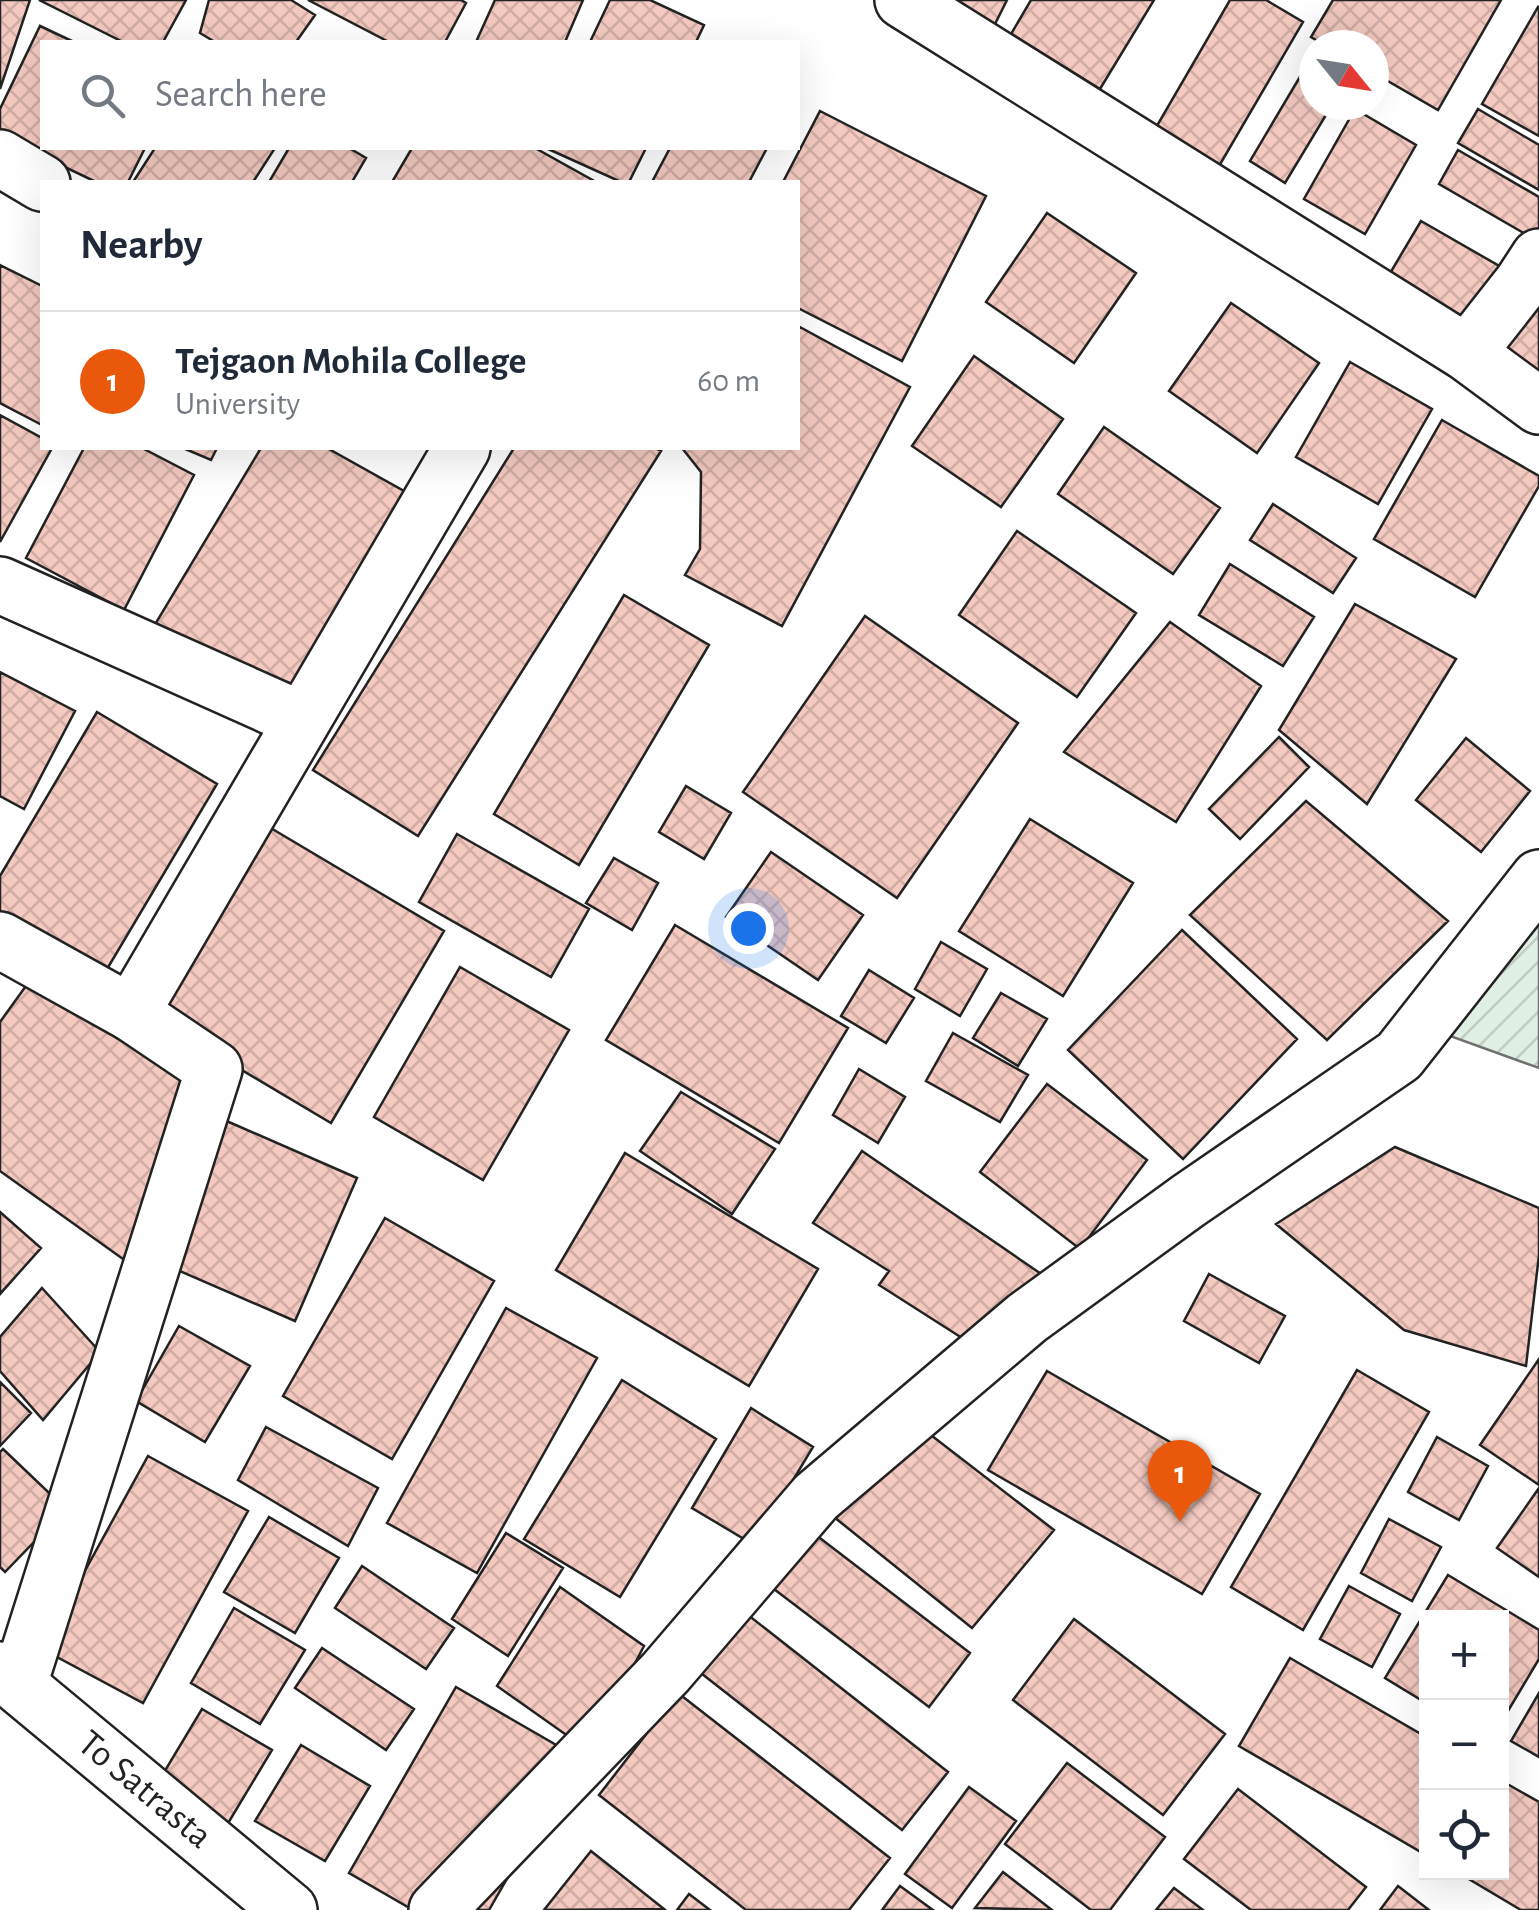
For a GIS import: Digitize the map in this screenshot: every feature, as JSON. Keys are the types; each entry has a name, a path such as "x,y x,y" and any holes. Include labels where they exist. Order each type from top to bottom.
{"street":[{"path":"903,0 1468,354 1539,406"},
{"path":"0,158 40,181"},
{"path":"1468,354 1539,256"},
{"path":"132,1013 461,450"},
{"path":"0,586 302,720"},
{"path":"437,1910 666,1672 816,1496 1027,1318 1188,1201 1400,1056 1539,878"},
{"path":"0,940 132,1013 214,1069 9,1677"},
{"name":"To Satrasta","path":"9,1677 289,1910"}],"green space":[{"path":"1539,919 1539,1068 1439,1032"}],"building":[{"path":"0,0 30,0 0,89"},
{"path":"39,0 186,0 164,40 119,40"},
{"path":"209,0 291,0 315,15 297,40 212,40 200,33"},
{"path":"308,0 466,3 446,40 385,40"},
{"path":"495,0 583,0 566,40 477,40"},
{"path":"610,0 650,0 704,25 697,40 591,40"},
{"path":"934,0 1007,0 989,36"},
{"path":"1031,0 1154,0 1100,89 1011,34"},
{"path":"1230,0 1266,0 1303,22 1215,173 1151,136"},
{"path":"1333,0 1501,0 1438,110 1389,82 1389,30 1315,30"},
{"path":"1539,8 1539,136 1482,104"},
{"path":"40,26 70,40 40,40 40,150 144,150 129,180 92,180 0,136 0,109"},
{"path":"1299,78 1299,120 1323,120 1285,183 1250,161"},
{"path":"1478,109 1539,145 1539,190 1458,143"},
{"path":"820,111 986,196 902,361 800,309 800,180 784,180"},
{"path":"1349,120 1374,120 1416,145 1365,234 1304,199"},
{"path":"154,150 274,150 254,180 134,180"},
{"path":"288,150 352,150 366,158 353,180 270,180"},
{"path":"411,150 539,150 592,180 393,180"},
{"path":"550,150 645,150 630,180 617,180"},
{"path":"669,150 766,150 750,180 653,180"},
{"path":"1458,150 1539,197 1539,230 1534,239 1439,184"},
{"path":"1047,213 1136,273 1074,363 986,302"},
{"path":"1421,221 1508,271 1474,330 1386,280"},
{"path":"0,265 40,285 40,424 0,403"},
{"path":"1539,285 1539,383 1497,358"},
{"path":"1231,303 1319,363 1257,453 1169,391"},
{"path":"800,327 910,387 782,626 685,575 700,549 701,472 684,450 800,450"},
{"path":"974,356 1063,419 1001,507 912,446"},
{"path":"1350,362 1432,409 1378,504 1296,457"},
{"path":"0,415 40,437 40,450 51,450 0,542"},
{"path":"1442,420 1539,476 1539,486 1475,597 1374,539"},
{"path":"1104,427 1220,508 1173,574 1058,494"},
{"path":"83,450 146,450 194,475 124,610 26,558"},
{"path":"188,450 216,450 211,460"},
{"path":"260,450 331,450 420,500 284,711 154,626"},
{"path":"513,450 661,451 418,836 313,770"},
{"path":"1273,504 1356,558 1333,593 1250,540"},
{"path":"1017,531 1136,613 1077,697 959,615"},
{"path":"1230,564 1314,617 1283,666 1199,615"},
{"path":"624,595 709,645 579,865 494,814"},
{"path":"1355,604 1456,659 1367,804 1279,730"},
{"path":"865,616 1018,723 897,898 743,792"},
{"path":"1170,622 1261,686 1176,822 1064,752"},
{"path":"0,672 75,711 24,809 0,796"},
{"path":"97,712 217,784 97,986 0,928 0,876"},
{"path":"1279,737 1309,767 1240,839 1209,809"},
{"path":"1466,738 1530,791 1481,852 1416,800"},
{"path":"686,786 731,813 704,859 659,832"},
{"path":"1306,801 1448,921 1327,1040 1190,915"},
{"path":"1030,819 1133,883 1063,996 959,931"},
{"path":"269,827 444,931 331,1123 156,1019"},
{"path":"457,834 589,909 551,977 419,902"},
{"path":"771,852 863,915 818,980 726,917"},
{"path":"614,858 658,883 632,930 586,903"},
{"path":"675,925 848,1028 779,1143 606,1040"},
{"path":"1182,930 1297,1039 1183,1159 1068,1050"},
{"path":"941,942 987,969 960,1016 915,989"},
{"path":"460,967 569,1030 483,1180 374,1117"},
{"path":"869,970 914,998 886,1043 841,1016"},
{"path":"36,972 186,1072 130,1264 0,1171 0,1022"},
{"path":"1001,993 1047,1019 1018,1066 973,1038"},
{"path":"953,1033 1028,1075 1000,1122 926,1081"},
{"path":"859,1069 905,1097 878,1143 833,1115"},
{"path":"1047,1084 1147,1160 1080,1249 980,1172"},
{"path":"681,1092 775,1149 732,1214 640,1151"},
{"path":"222,1119 357,1178 295,1321 159,1262"},
{"path":"1395,1147 1539,1208 1539,1255 1526,1366 1404,1330 1276,1224"},
{"path":"862,1151 1047,1278 973,1345 879,1285 889,1271 813,1223"},
{"path":"625,1153 818,1269 749,1386 556,1270"},
{"path":"0,1212 41,1248 0,1294"},
{"path":"385,1218 494,1281 392,1459 283,1396"},
{"path":"1209,1274 1285,1316 1259,1363 1184,1321"},
{"path":"42,1288 100,1352 43,1420 0,1371 0,1337"},
{"path":"506,1308 597,1358 477,1573 387,1523"},
{"path":"179,1326 250,1366 205,1442 136,1401"},
{"path":"1539,1359 1539,1485 1480,1445"},
{"path":"1357,1370 1429,1412 1303,1630 1231,1587"},
{"path":"1047,1371 1260,1494 1202,1594 988,1470"},
{"path":"622,1380 716,1439 620,1597 524,1539"},
{"path":"0,1382 31,1413 0,1446"},
{"path":"751,1408 813,1447 754,1545 692,1508"},
{"path":"914,1422 1054,1530 972,1628 829,1513"},
{"path":"266,1427 378,1488 348,1546 238,1480"},
{"path":"1437,1437 1488,1466 1459,1520 1408,1492"},
{"path":"3,1449 66,1509 5,1572 0,1567"},
{"path":"148,1456 248,1511 143,1703 42,1649"},
{"path":"1539,1488 1539,1577 1497,1548"},
{"path":"269,1517 339,1558 295,1633 224,1592"},
{"path":"1389,1519 1441,1547 1412,1601 1361,1573"},
{"path":"812,1532 970,1653 929,1707 770,1586"},
{"path":"506,1533 563,1568 508,1656 452,1619"},
{"path":"362,1566 454,1628 426,1669 335,1608"},
{"path":"1448,1575 1506,1610 1427,1610"},
{"path":"1349,1586 1400,1614 1372,1667 1320,1639"},
{"path":"560,1587 644,1646 589,1751 497,1686"},
{"path":"234,1608 305,1650 260,1724 191,1683"},
{"path":"743,1611 948,1772 902,1830 697,1670"},
{"path":"1509,1612 1539,1630 1539,1659 1509,1709"},
{"path":"1074,1619 1225,1734 1163,1815 1013,1700"},
{"path":"1419,1622 1419,1699 1385,1678"},
{"path":"322,1648 414,1709 386,1750 295,1688"},
{"path":"1290,1658 1419,1733 1419,1851 1239,1746"},
{"path":"456,1687 577,1757 489,1910 413,1910 349,1873"},
{"path":"678,1693 890,1858 849,1910 746,1910 599,1795"},
{"path":"1539,1693 1539,1757 1511,1741"},
{"path":"202,1709 272,1750 227,1825 157,1784"},
{"path":"301,1745 370,1786 325,1861 255,1821"},
{"path":"1067,1763 1165,1837 1110,1910 1091,1910 1005,1844"},
{"path":"1509,1785 1539,1802 1539,1910 1521,1910 1470,1880 1509,1880"},
{"path":"969,1787 1016,1821 952,1908 905,1874"},
{"path":"1238,1789 1366,1887 1348,1910 1251,1910 1184,1859"},
{"path":"591,1851 664,1909 544,1910"},
{"path":"1003,1872 1052,1910 975,1908"},
{"path":"900,1886 933,1910 882,1910"},
{"path":"1398,1886 1429,1910 1380,1910"},
{"path":"1174,1888 1203,1910 1156,1910"},
{"path":"689,1894 710,1910 677,1910"}],"place":[{"name":"Tejgaon Mohila College","path":"1180,1522"}]}
